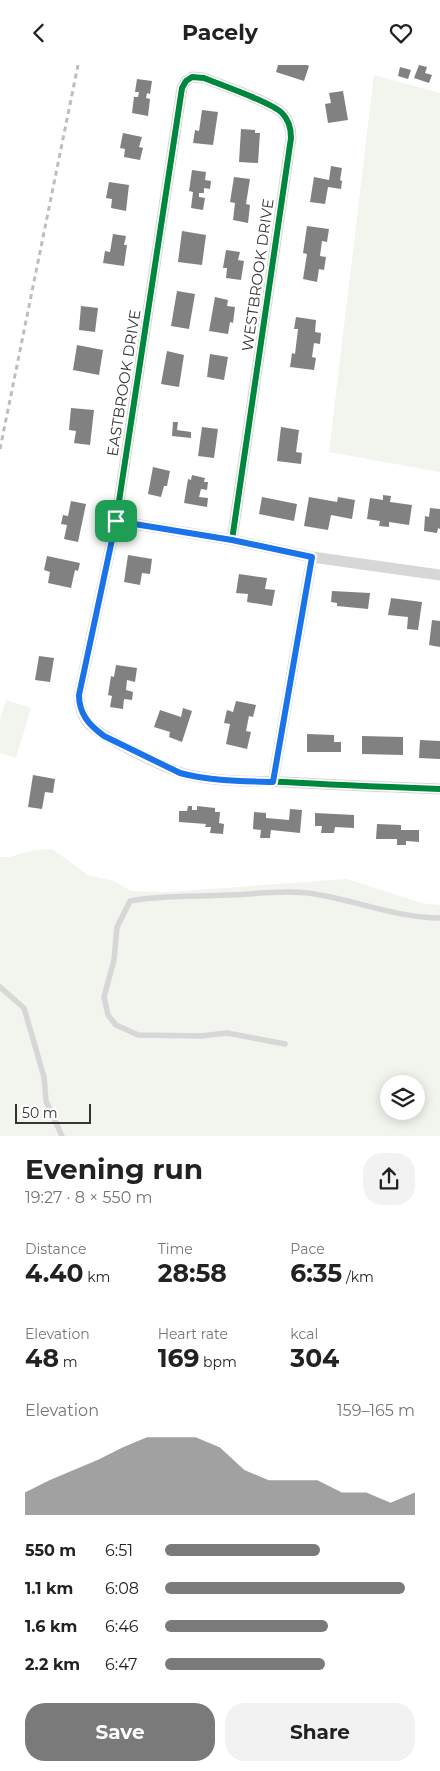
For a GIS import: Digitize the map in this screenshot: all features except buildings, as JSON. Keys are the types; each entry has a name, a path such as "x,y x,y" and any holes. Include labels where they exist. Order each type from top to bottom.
{"street":[{"name":"EASTBROOK DRIVE","path":"192,77 186,81 182,88 116,521 79,695 79,705 82,715 104,736 180,773 190,776 237,781 273,782"},
{"name":"WESTBROOK DRIVE","path":"192,77 204,78 277,109 286,119 291,132 232,540"},
{"path":"116,521 232,540 312,557 440,575"},
{"path":"312,557 273,782 440,789"}],"lane":[{"path":"285,1044 227,1033 201,1036 138,1035 116,1025 108,1015 104,997 114,960 117,927 130,901 181,895 319,894 400,913 440,918"},
{"path":"0,987 24,1008 44,1077 46,1101 62,1136"}],"shaded area":[{"path":"374,75 440,93 440,472 329,452"},
{"path":"6,700 31,708 16,758 0,753 0,720"},
{"path":"52,849 88,875 114,881 131,891 169,892 347,879 421,903 440,905 440,1136 0,1136 0,857 10,857 34,850"}],"railway":[{"path":"0,449 78,65"}],"cycle path":[{"path":"232,540 291,135 286,119 276,109 257,99 204,78 192,77 186,81 182,88 116,521 79,695 81,710 88,723 121,745 189,775 237,781 440,789"}],"route":[{"path":"116,521 232,540 312,557 273,782 237,781 190,776 180,773 104,736 88,723 82,715 79,695 116,521"}]}
